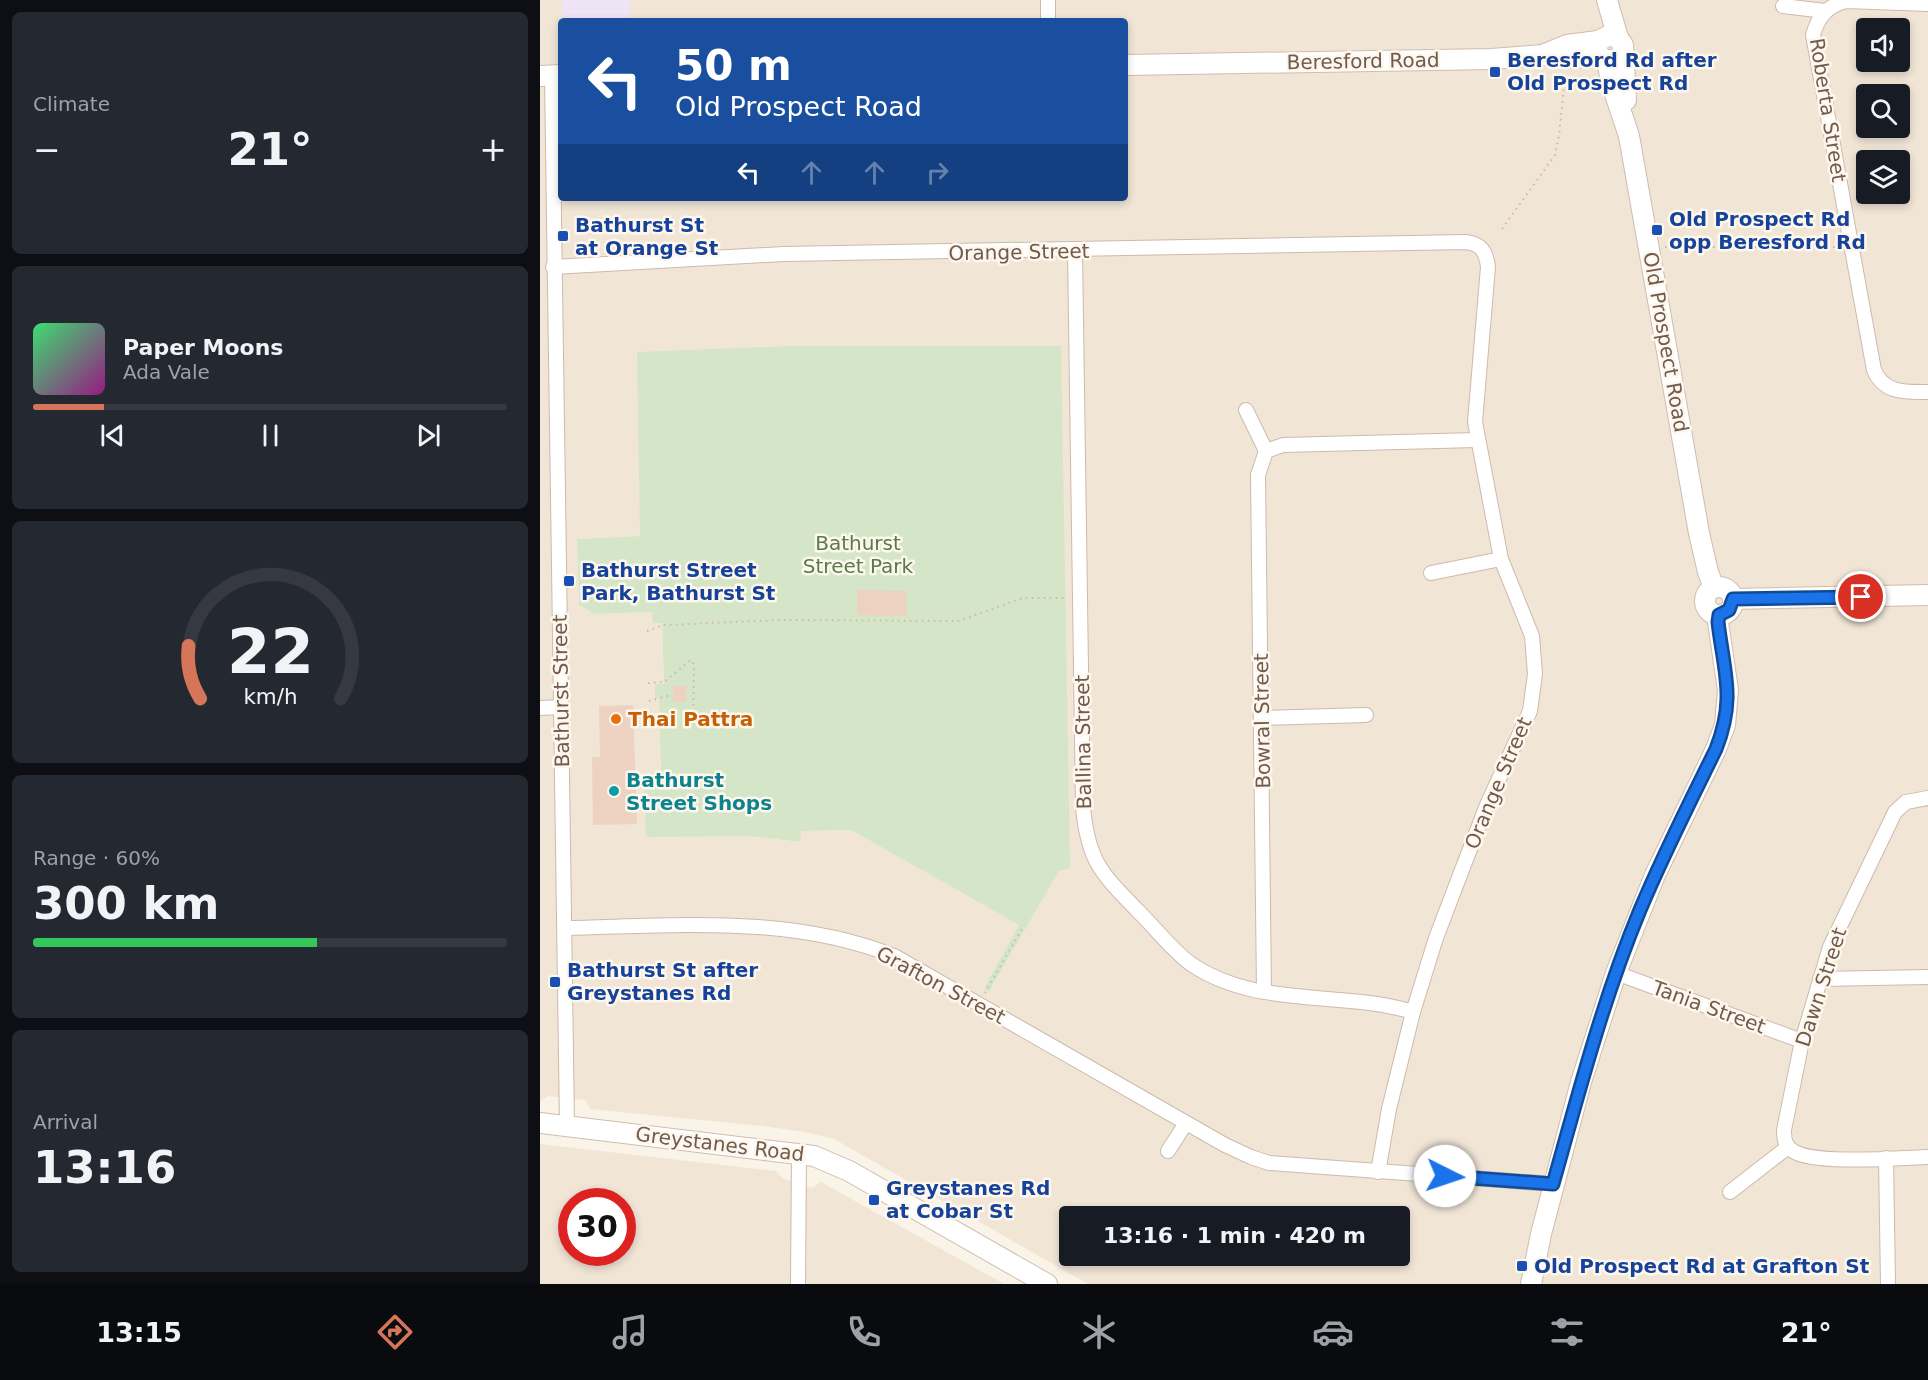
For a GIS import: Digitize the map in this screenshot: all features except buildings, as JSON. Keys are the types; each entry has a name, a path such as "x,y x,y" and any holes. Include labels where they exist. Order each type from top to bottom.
{"main road":[{"path":"1599,0 1608,48"},
{"name":"Old Prospect Road","path":"1607,0 1608,48 1612,85 1629,136 1699,532 1714,588"},
{"name":"Beresford Road","path":"1128,65 1492,59 1543,55 1567,58 1608,48"},
{"path":"1719,615 1710,611 1706,603 1707,593 1714,588 1726,589 1733,599"},
{"path":"1733,599 1928,595"},
{"path":"1719,615 1729,610 1733,599"},
{"path":"1531,1284 1553,1184 1581,1082 1616,973 1652,884 1716,749 1725,725 1728,690 1718,622 1719,615"},
{"name":"Greystanes Road","path":"540,1123 799,1152 836,1164 1047,1284"}],"street":[{"path":"1048,0 1048,18"},
{"name":"Roberta Street","path":"1928,4 1852,0 1840,2 1825,11 1815,27 1813,44 1874,370 1881,390 1928,392"},
{"name":"Roberta Street","path":"1783,6 1825,11"},
{"name":"Bathurst Street","path":"551,76 567,1126"},
{"name":"Orange Street","path":"553,267 783,254 1466,243 1485,246 1488,267 1474,409 1477,440 1501,559 1532,636 1535,674 1530,711 1487,806 1436,938 1413,1012 1389,1109 1378,1172"},
{"name":"Ballina Street","path":"1075,251 1083,807 1089,848 1108,881 1183,958 1220,980 1280,996 1394,1007 1413,1012"},
{"path":"1246,410 1266,451 1283,445 1477,440"},
{"name":"Bowral Street","path":"1263,992 1258,475 1266,451"},
{"path":"1431,573 1501,559"},
{"path":"540,708 562,707"},
{"path":"1262,718 1366,715"},
{"name":"Dawn Street","path":"1788,1147 1784,1136 1785,1118 1802,1041 1830,947 1900,798 1928,798"},
{"name":"Grafton Street","path":"564,928 734,926 778,928 864,944 896,957 1186,1123 1251,1157 1269,1163 1553,1184"},
{"name":"Tania Street","path":"1616,973 1802,1041"},
{"path":"1820,979 1928,977"},
{"path":"1168,1151 1186,1123"},
{"path":"1730,1192 1788,1147 1809,1157 1928,1158"},
{"path":"798,1284 799,1152"},
{"path":"1886,1158 1888,1284"}],"path":[{"path":"1502,229 1555,155 1565,76"},
{"path":"1665,247 1837,247"},
{"path":"647,631 663,626 781,620 959,621 1022,598 1080,597"},
{"path":"648,683 664,682 690,660 694,665 693,727"},
{"path":"648,701 671,695"},
{"path":"985,993 1024,925"}],"shaded area":[{"path":"540,0 562,0 562,18 558,18 558,201 1128,201 1128,18 630,18 630,0 1928,0 1928,1284 1088,1284 834,1139 763,1126 590,1109 585,1100 548,1096 540,1101","holes":["640,536 1059,871 990,991 984,987 1019,925 851,830 800,831 799,842 748,836 644,774 661,773 659,698 655,697 655,685 664,684 662,623 652,612 595,614 579,605 577,539"]},
{"path":"562,0 630,0 630,18 562,18"},
{"path":"540,1144 776,1171 782,1178 812,1188 821,1182 1004,1284 540,1284"}],"green space":[{"name":"Bathurst Street Park","path":"791,346 1061,346 1070,868 1059,871 989,992 984,988 1019,925 851,830 801,831 800,842 748,836 646,837 644,774 661,773 659,698 655,698 655,684 664,684 662,623 653,623 652,612 595,614 579,605 577,539 640,536 637,352"}],"place":[{"name":"Beresford Rd after Old Prospect Rd","path":"1495,72"},
{"name":"Old Prospect Rd opp Beresford Rd","path":"1657,230"},
{"name":"Bathurst St at Orange St","path":"563,236"},
{"name":"Bathurst Street Park, Bathurst St","path":"569,581"},
{"name":"Thai Pattra","path":"616,719"},
{"name":"Bathurst Street Shops","path":"614,791"},
{"name":"Bathurst St after Greystanes Rd","path":"555,982"},
{"name":"Greystanes Rd at Cobar St","path":"874,1200"},
{"name":"Old Prospect Rd at Grafton St","path":"1522,1266"}],"route":[{"path":"1445,1176 1553,1184 1581,1082 1616,973 1640,911 1725,725 1728,690 1718,622 1719,615 1731,608 1733,599 1861,597"}]}
